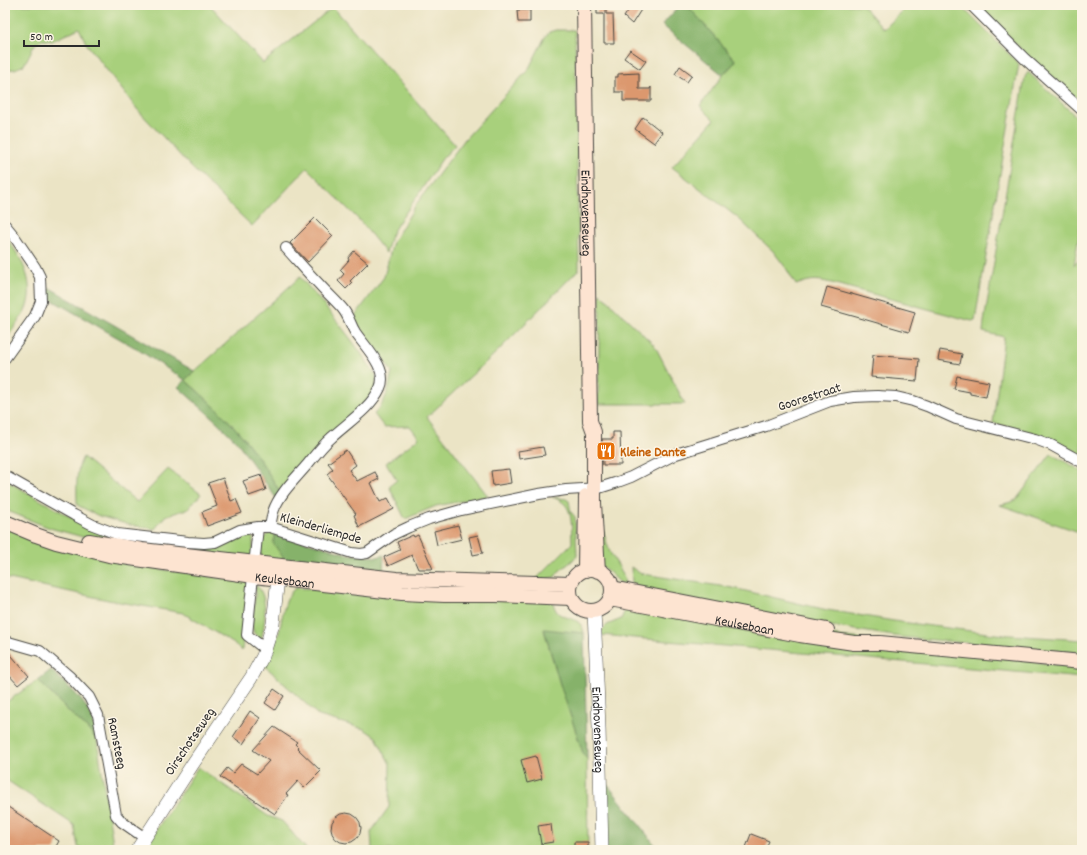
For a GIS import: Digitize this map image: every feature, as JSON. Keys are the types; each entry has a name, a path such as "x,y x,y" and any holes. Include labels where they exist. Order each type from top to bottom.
{"main road":[{"name":"Eindhovenseweg","path":"584,5 590,421 585,433 590,488 591,571"},
{"name":"Keulsebaan","path":"5,513 39,527 84,540 254,570"},
{"name":"Keulsebaan","path":"5,522 56,542 109,555 279,572 571,591"},
{"path":"591,571 607,577 609,580 611,594 604,606 594,611 587,611 578,607 574,603 571,591 574,578 579,573 591,571"},
{"name":"Keulsebaan","path":"611,594 800,635 854,643 880,643 1082,662"}],"street":[{"path":"971,5 1025,59 1082,110"},
{"path":"5,225 35,267 40,277 41,301 34,316 5,358"},
{"name":"Kleinderliempde","path":"286,248 342,308 378,365 382,380 381,387 373,400 322,447 283,493 273,511 270,527 352,553 361,554 367,553 394,534 436,517 516,498 566,490 590,488"},
{"name":"Goorestraat","path":"590,488 599,488 615,483 676,454 766,426 830,401 854,397 877,396 913,401 956,419 1035,439 1051,445 1082,462"},
{"name":"Kleinderliempde","path":"5,476 93,525 117,534 204,543 215,542 240,530 258,527"},
{"path":"266,650 247,634 258,527 270,527"},
{"name":"Oirschotseweg","path":"138,850 264,656 273,624 279,572"},
{"name":"Eindhovenseweg","path":"594,611 602,850"},
{"name":"Ramsteeg","path":"5,641 40,651 69,676 89,697 98,714 116,815 122,822 145,838"}],"green space":[{"path":"5,5 210,5 263,63 333,7 455,145 442,159 398,223 392,233 386,253 360,221 307,168 252,226 191,167 137,109 86,43 79,28 52,41 42,40 35,44 24,65 15,69 5,70"},
{"path":"680,5 687,5 736,61 723,75 662,25"},
{"path":"687,5 862,5 884,29 909,5 960,5 1019,64 975,320 972,321 825,281 807,281 796,285 786,268 773,251 738,218 672,167 714,120 700,106 723,75 736,61"},
{"path":"978,5 1082,5 1082,103 1027,56"},
{"path":"556,30 575,30 579,269 500,349 427,417 488,496 436,506 405,519 389,486 397,480 386,463 419,438 410,426 384,427 374,414 384,400 392,372 354,320 355,316 384,277 393,242 417,203 465,139 528,70 549,32"},
{"path":"1028,72 1082,122 1082,218 1074,265 1082,257 1082,455 1061,444 1028,432 993,423 1004,337 983,332 1025,77"},
{"path":"5,237 16,252 25,269 28,278 29,297 25,310 5,340"},
{"path":"300,277 321,301 377,377 375,390 366,403 280,492 260,459 232,424 185,380"},
{"path":"50,288 194,371 185,380 134,347 45,296 46,291"},
{"path":"600,293 655,346 685,404 598,404"},
{"path":"185,380 225,417 251,447 280,492 276,498 238,443 178,387"},
{"path":"1051,454 1082,471 1082,533 1000,505 1016,500"},
{"path":"83,457 137,502 168,469 201,494 188,509 165,516 155,529 130,525 99,516 77,505 78,474 80,462"},
{"path":"5,480 81,523 195,547 245,533 249,534 253,538 253,559 90,539 50,528 5,510"},
{"path":"552,497 566,499 569,501 571,512 575,517 577,555 558,572 555,577 534,581 572,543 571,520 568,509 561,501"},
{"path":"600,522 610,552 624,577 625,586 599,565"},
{"path":"5,525 131,565 249,582 242,651 236,645 183,613 108,600 5,578"},
{"path":"273,532 276,533 287,563 260,560 263,539"},
{"path":"276,533 347,554 377,557 384,555 383,574 287,563 273,543"},
{"path":"631,567 643,574 733,588 827,610 900,622 995,634 1082,640 1082,653 900,637 780,618 631,588"},
{"path":"256,585 263,596 265,611 261,640 254,633 252,626"},
{"path":"295,588 553,601 555,609 559,613 578,622 582,626 584,633 544,630 584,756 587,758 588,850 371,850 371,832 389,807 390,764 376,737 364,729 319,716 264,665 277,640 285,604"},
{"path":"626,608 1082,668 1082,678 601,635 601,631 607,625 621,619"},
{"path":"544,629 584,633 587,758 584,756 560,684"},
{"path":"51,670 82,700 92,718 97,740 86,727 38,680"},
{"path":"38,680 86,727 97,740 114,850 86,850 78,847 74,825 5,779 5,703"},
{"path":"198,767 268,816 282,821 307,850 143,850"},
{"path":"604,780 659,850 606,850"}],"building":[{"path":"597,5 606,5 606,14 613,14 614,43 604,43 604,14 597,14"},
{"path":"632,5 644,5 632,24 624,17"},
{"path":"517,10 530,10 530,22 518,22"},
{"path":"630,50 646,61 640,69 624,58"},
{"path":"680,66 692,75 687,82 675,74"},
{"path":"639,73 639,89 650,89 651,87 651,101 623,101 623,92 615,92 615,77 618,77 618,74"},
{"path":"643,117 662,132 654,143 635,129"},
{"path":"315,218 333,236 308,262 290,243"},
{"path":"354,251 368,263 350,281 352,283 346,289 338,281 344,274 340,270 349,260 348,258"},
{"path":"827,287 915,312 909,332 821,307"},
{"path":"940,350 962,354 960,364 938,360"},
{"path":"873,355 919,359 917,381 871,377"},
{"path":"957,376 989,382 986,397 954,389"},
{"path":"613,432 620,432 621,465 603,465 602,439 613,439"},
{"path":"543,447 545,455 519,459 518,451"},
{"path":"346,450 356,465 349,470 357,481 375,472 379,479 371,483 380,502 388,498 394,509 359,527 354,515 356,514 327,474 333,469 328,463"},
{"path":"509,469 511,483 493,486 491,471"},
{"path":"261,475 266,490 249,496 243,481"},
{"path":"223,478 231,501 236,499 242,513 207,526 202,512 217,506 208,483"},
{"path":"458,525 462,539 437,545 434,531"},
{"path":"413,535 414,537 418,535 433,569 418,569 412,555 388,566 384,557 400,550 397,542"},
{"path":"478,535 483,553 473,555 469,537"},
{"path":"5,648 29,676 18,685 8,674 5,677"},
{"path":"274,689 284,696 275,710 265,703"},
{"path":"250,711 260,718 243,744 233,737"},
{"path":"274,727 297,742 295,744 298,747 297,748 321,771 304,788 298,781 286,794 288,795 275,814 220,777 227,768 233,773 241,764 257,774 269,761 253,750"},
{"path":"536,756 542,779 527,783 521,760"},
{"path":"5,805 59,841 54,850 5,850"},
{"path":"346,813 357,817 361,828 357,839 346,843 335,839 331,828 335,817"},
{"path":"551,824 553,842 541,844 538,826"},
{"path":"751,834 769,841 765,850 745,850"},
{"path":"574,842 588,842 588,850 574,850"}],"place":[{"name":"Kleine Dante","path":"606,451"}]}
